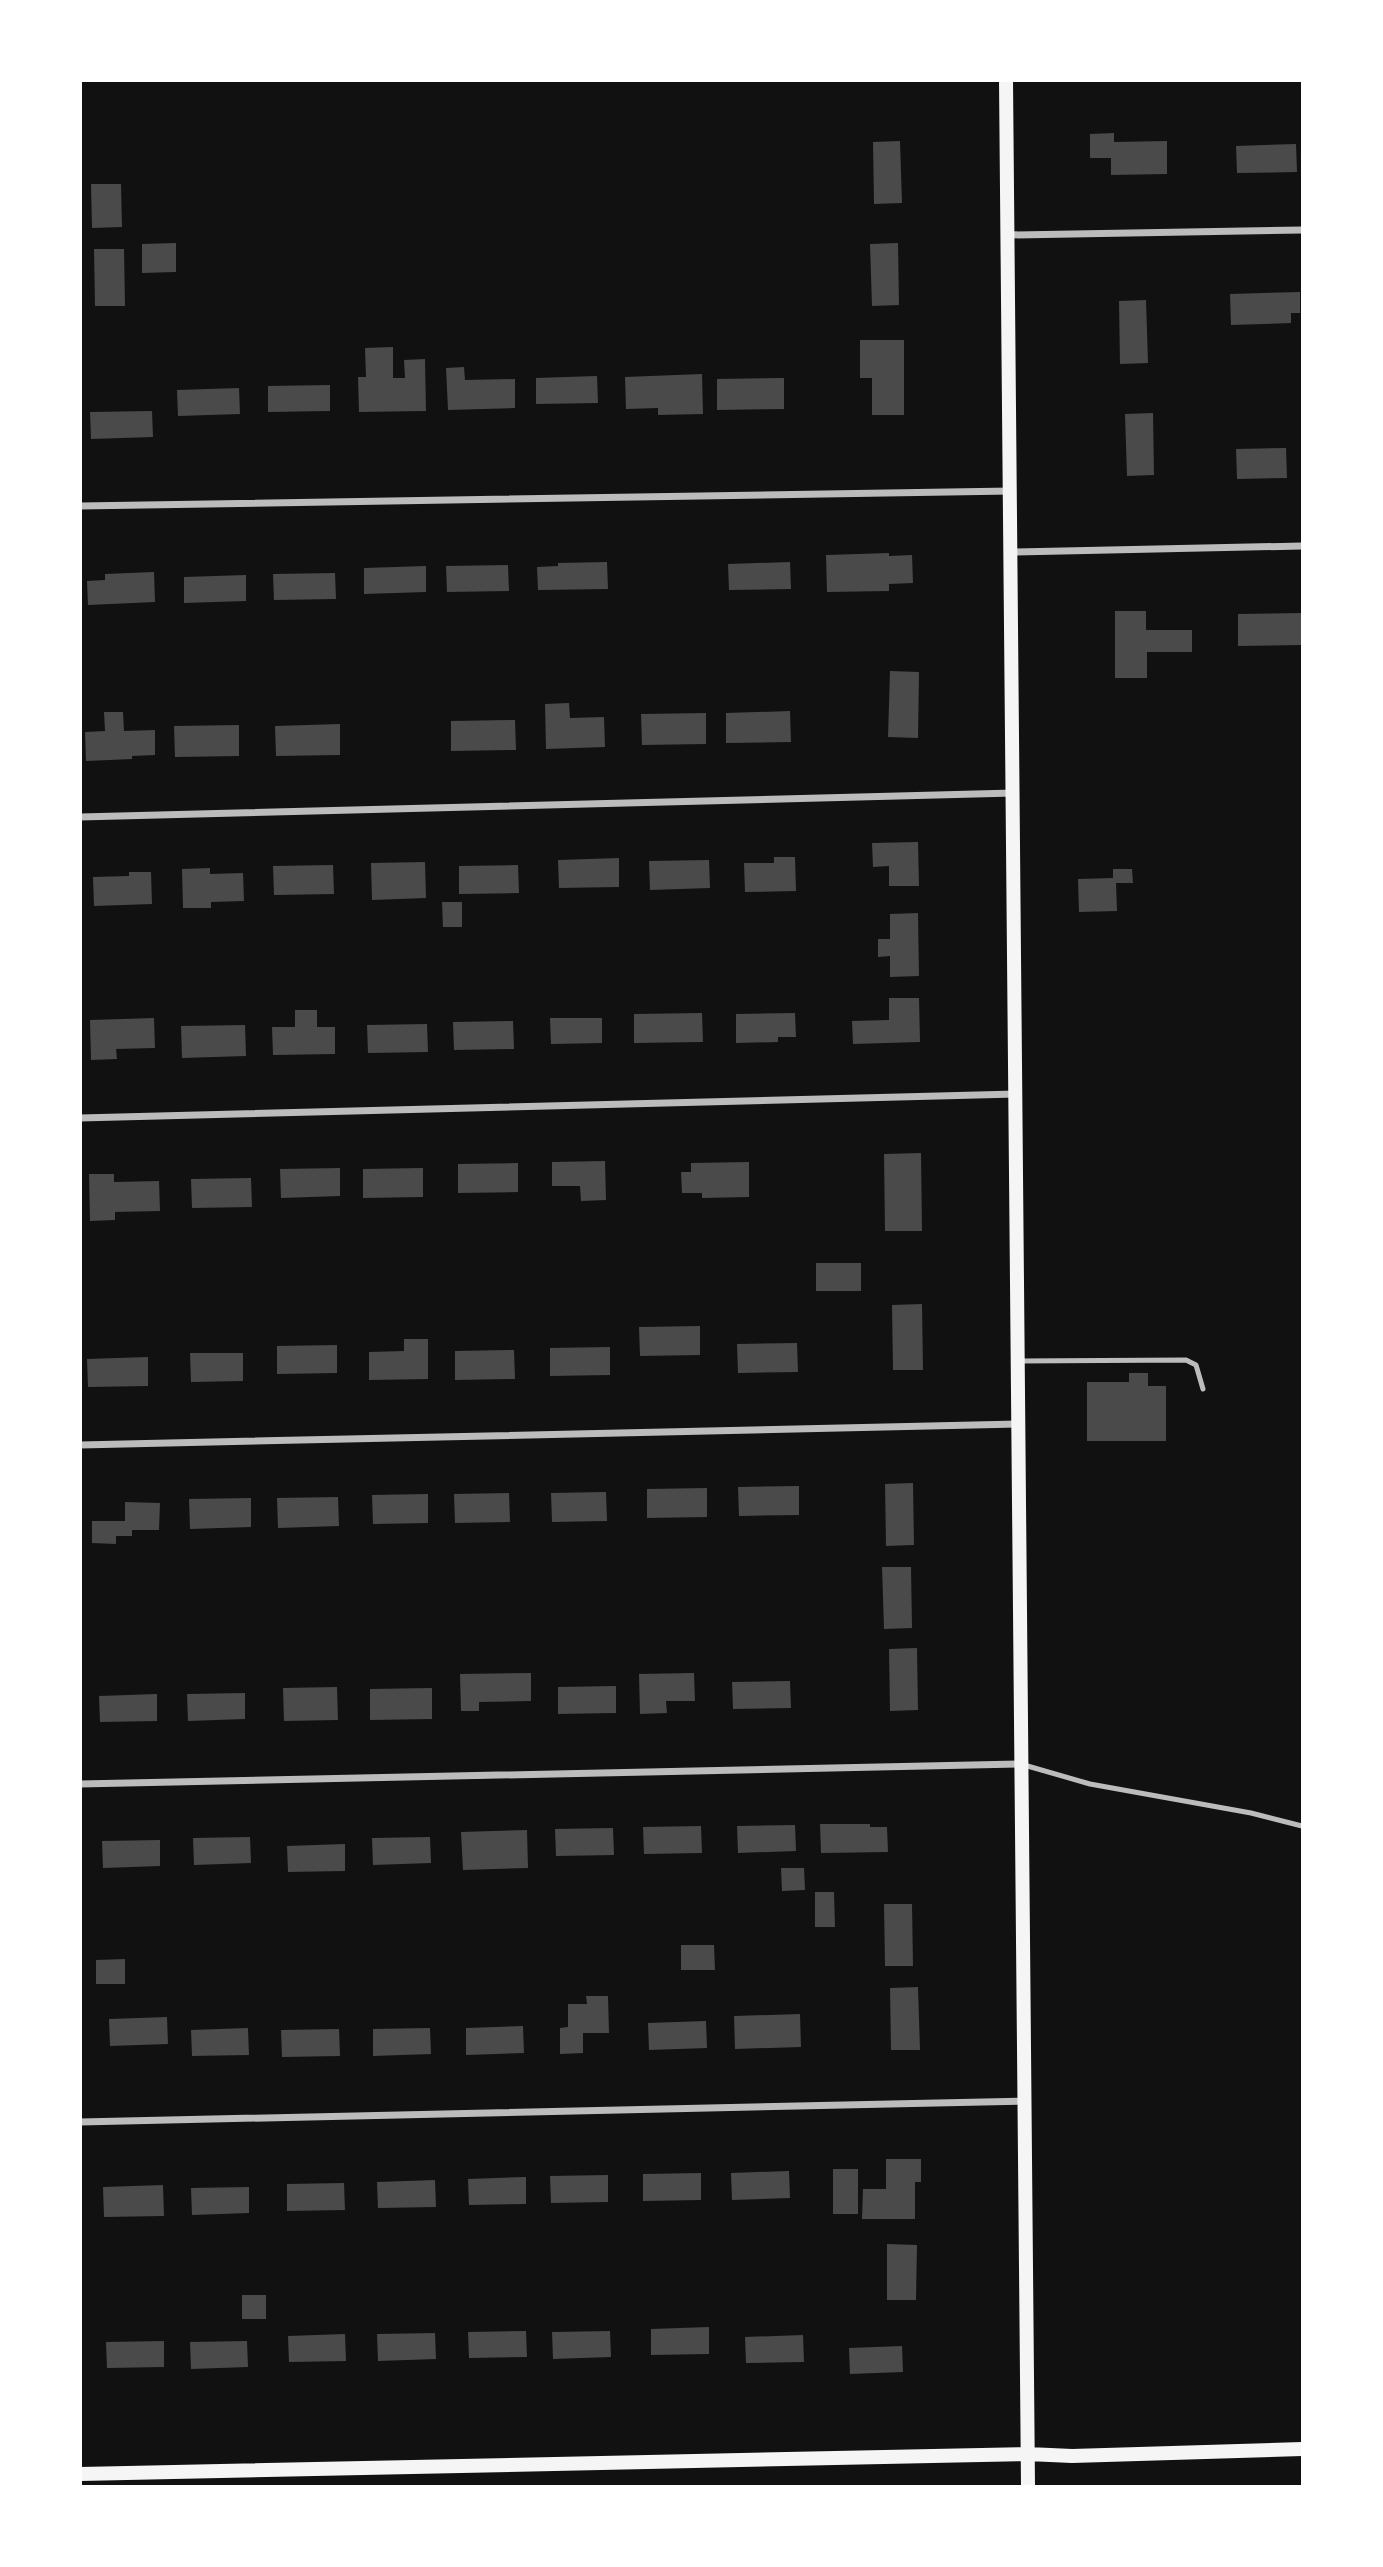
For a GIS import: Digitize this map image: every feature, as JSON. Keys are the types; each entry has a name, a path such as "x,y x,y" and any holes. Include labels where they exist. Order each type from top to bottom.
{"main road":[{"path":"1006,80 1012,491 1028,2487"},
{"path":"80,2474 1028,2454 1072,2456 1303,2449"}],"street":[{"path":"1009,235 1303,230"},
{"path":"80,506 1012,491"},
{"path":"1012,552 1303,547"},
{"path":"80,817 1014,793"},
{"path":"80,1118 1016,1094"},
{"path":"80,1445 1019,1424"},
{"path":"80,1784 1021,1765"},
{"path":"80,2122 1026,2101"}],"lane":[{"path":"1019,1361 1186,1360 1196,1365 1202,1389"},
{"path":"1021,1765 1090,1784 1251,1813 1303,1826"}],"building":[{"path":"1114,133 1114,142 1167,141 1167,174 1111,175 1111,158 1090,158 1090,134"},
{"path":"900,141 902,203 874,204 873,142"},
{"path":"1296,144 1297,172 1237,173 1236,146"},
{"path":"91,184 121,184 122,227 92,228"},
{"path":"176,243 176,272 142,273 142,244"},
{"path":"898,243 899,305 872,306 870,244"},
{"path":"94,249 124,249 125,306 95,306"},
{"path":"1300,292 1300,313 1291,313 1291,323 1231,325 1230,294"},
{"path":"1146,300 1148,363 1120,364 1119,301"},
{"path":"860,340 904,340 904,415 872,415 872,378 860,378"},
{"path":"393,347 393,378 405,378 404,360 425,359 426,411 359,412 358,377 366,377 365,348"},
{"path":"464,367 465,380 515,379 515,408 448,410 446,368"},
{"path":"702,374 703,414 658,415 658,408 626,409 625,377"},
{"path":"597,376 598,403 536,404 536,378"},
{"path":"784,378 784,409 717,410 717,379"},
{"path":"330,385 330,411 268,412 268,386"},
{"path":"239,388 240,414 178,416 177,390"},
{"path":"152,411 153,437 91,439 90,412"},
{"path":"1153,413 1154,475 1127,476 1125,414"},
{"path":"1286,448 1287,478 1237,479 1236,449"},
{"path":"889,553 889,556 912,555 913,583 889,584 889,591 827,592 826,555"},
{"path":"607,562 608,589 538,590 537,567 558,566 558,563"},
{"path":"790,562 791,589 729,590 728,564"},
{"path":"508,565 509,591 447,592 446,566"},
{"path":"426,566 426,592 364,594 364,568"},
{"path":"154,572 155,602 88,605 87,581 105,580 105,574"},
{"path":"335,573 336,599 274,600 273,574"},
{"path":"246,575 246,601 184,603 184,577"},
{"path":"1115,611 1146,611 1146,630 1192,630 1192,652 1147,652 1147,678 1115,678"},
{"path":"1302,613 1302,645 1238,646 1238,614"},
{"path":"890,671 919,672 918,738 888,737"},
{"path":"569,703 570,718 604,717 605,747 546,749 545,704"},
{"path":"790,711 791,742 726,743 726,713"},
{"path":"104,712 123,712 124,731 155,730 155,755 86,761 85,732 105,731"},
{"path":"706,713 706,744 642,745 641,714"},
{"path":"515,720 516,750 451,751 451,721"},
{"path":"340,724 340,755 276,756 275,726"},
{"path":"239,725 239,756 175,757 174,726"},
{"path":"918,842 919,886 889,886 889,866 873,867 872,843"},
{"path":"774,857 795,857 796,891 745,892 744,863 774,863"},
{"path":"619,858 619,887 559,888 558,860"},
{"path":"709,860 710,888 650,890 649,861"},
{"path":"425,862 426,898 372,900 371,863"},
{"path":"333,865 334,894 274,895 273,866"},
{"path":"518,865 519,893 459,894 459,866"},
{"path":"210,868 210,874 243,873 244,901 211,902 211,908 183,908 182,869"},
{"path":"1113,869 1132,869 1133,883 1116,883 1117,911 1079,912 1078,879 1113,878"},
{"path":"129,872 151,872 152,904 94,906 93,877 129,876"},
{"path":"442,902 462,902 462,927 443,927"},
{"path":"918,913 919,976 890,977 890,956 878,957 878,939 890,939 890,914"},
{"path":"889,998 919,998 920,1042 853,1044 852,1021 889,1020"},
{"path":"295,1010 317,1010 317,1027 335,1027 335,1054 273,1055 272,1027 295,1027"},
{"path":"702,1013 703,1042 634,1043 634,1014"},
{"path":"795,1013 796,1037 778,1037 778,1042 736,1043 736,1014"},
{"path":"154,1018 155,1048 116,1049 117,1059 91,1060 90,1020"},
{"path":"550,1018 602,1018 602,1043 551,1044"},
{"path":"513,1021 514,1049 454,1050 453,1022"},
{"path":"427,1024 428,1052 368,1053 367,1025"},
{"path":"245,1025 246,1056 182,1058 181,1026"},
{"path":"921,1153 922,1231 885,1231 884,1154"},
{"path":"605,1161 606,1200 581,1201 580,1186 552,1186 552,1162"},
{"path":"749,1162 749,1197 702,1198 702,1193 682,1193 681,1172 691,1172 691,1163"},
{"path":"518,1163 518,1192 458,1193 458,1164"},
{"path":"340,1168 340,1196 281,1198 280,1169"},
{"path":"423,1168 423,1197 363,1198 363,1169"},
{"path":"89,1174 114,1174 114,1182 159,1181 160,1211 115,1212 115,1220 90,1221"},
{"path":"251,1178 252,1207 192,1208 191,1179"},
{"path":"816,1263 861,1263 861,1291 816,1291"},
{"path":"922,1304 923,1370 893,1370 892,1305"},
{"path":"700,1326 700,1355 640,1356 639,1327"},
{"path":"404,1339 428,1339 428,1379 369,1380 369,1352 404,1351"},
{"path":"797,1343 798,1372 738,1373 737,1344"},
{"path":"337,1345 337,1373 277,1374 277,1346"},
{"path":"610,1347 610,1375 550,1376 550,1348"},
{"path":"514,1350 515,1379 455,1380 455,1351"},
{"path":"190,1353 243,1353 243,1381 191,1382"},
{"path":"148,1357 148,1386 88,1387 87,1359"},
{"path":"1129,1373 1148,1373 1148,1386 1166,1386 1166,1441 1087,1441 1087,1382 1129,1382"},
{"path":"913,1483 914,1545 886,1546 885,1484"},
{"path":"799,1486 799,1515 739,1516 738,1487"},
{"path":"707,1488 707,1517 647,1518 647,1489"},
{"path":"606,1492 607,1521 552,1522 551,1493"},
{"path":"509,1493 510,1522 455,1523 454,1494"},
{"path":"428,1494 428,1523 373,1524 372,1495"},
{"path":"338,1497 339,1526 278,1528 277,1498"},
{"path":"251,1498 251,1527 190,1529 189,1499"},
{"path":"125,1502 160,1503 159,1530 132,1530 132,1536 116,1536 116,1544 92,1543 92,1521 125,1521"},
{"path":"882,1567 911,1567 912,1628 884,1629"},
{"path":"917,1648 918,1710 890,1711 889,1649"},
{"path":"531,1673 531,1701 479,1702 479,1711 461,1711 460,1674"},
{"path":"694,1673 695,1701 666,1701 667,1713 640,1714 639,1674"},
{"path":"790,1681 791,1708 733,1709 732,1682"},
{"path":"616,1686 616,1713 558,1714 558,1687"},
{"path":"337,1687 338,1720 284,1721 283,1688"},
{"path":"432,1688 432,1719 370,1720 370,1689"},
{"path":"245,1693 245,1719 188,1721 187,1694"},
{"path":"157,1694 157,1721 100,1722 99,1696"},
{"path":"820,1824 870,1824 870,1827 887,1827 888,1852 821,1853"},
{"path":"795,1825 796,1851 738,1853 737,1826"},
{"path":"701,1826 702,1853 644,1854 643,1827"},
{"path":"613,1828 614,1855 556,1856 555,1829"},
{"path":"527,1830 528,1868 463,1870 461,1832"},
{"path":"250,1837 251,1863 194,1865 193,1838"},
{"path":"430,1837 431,1863 373,1865 372,1838"},
{"path":"160,1840 160,1866 103,1868 102,1841"},
{"path":"345,1844 345,1871 288,1872 287,1846"},
{"path":"781,1868 804,1868 805,1890 782,1891"},
{"path":"815,1892 834,1892 835,1927 815,1927"},
{"path":"884,1904 912,1904 913,1966 885,1966"},
{"path":"681,1945 714,1945 715,1970 681,1970"},
{"path":"125,1959 125,1984 96,1984 96,1960"},
{"path":"918,1987 920,2050 891,2050 890,1988"},
{"path":"586,1996 608,1996 609,2033 583,2033 583,2053 560,2054 560,2028 568,2027 568,2004 587,2004"},
{"path":"800,2014 801,2047 735,2049 734,2016"},
{"path":"167,2017 168,2044 110,2046 109,2019"},
{"path":"706,2021 707,2048 649,2050 648,2023"},
{"path":"523,2026 524,2053 466,2055 466,2028"},
{"path":"248,2028 249,2055 192,2056 191,2030"},
{"path":"430,2028 431,2054 373,2056 373,2029"},
{"path":"339,2029 340,2056 282,2057 281,2030"},
{"path":"886,2159 921,2159 921,2182 915,2182 915,2219 862,2219 863,2189 886,2189"},
{"path":"833,2169 858,2169 858,2214 833,2214"},
{"path":"789,2171 790,2198 732,2200 731,2173"},
{"path":"701,2173 701,2200 643,2201 643,2174"},
{"path":"608,2175 608,2202 551,2203 550,2176"},
{"path":"526,2177 526,2204 469,2205 468,2179"},
{"path":"435,2180 436,2207 378,2208 377,2182"},
{"path":"344,2183 345,2210 287,2211 287,2184"},
{"path":"163,2185 164,2216 104,2217 103,2187"},
{"path":"249,2187 249,2213 192,2215 191,2188"},
{"path":"887,2244 917,2245 916,2300 887,2300"},
{"path":"242,2295 266,2295 266,2319 242,2319"},
{"path":"709,2327 709,2354 651,2355 651,2329"},
{"path":"526,2331 527,2357 469,2358 468,2332"},
{"path":"610,2331 611,2357 553,2359 552,2332"},
{"path":"435,2333 436,2359 378,2361 377,2334"},
{"path":"345,2334 346,2361 289,2362 288,2336"},
{"path":"803,2335 804,2362 746,2363 745,2337"},
{"path":"164,2341 164,2367 107,2368 106,2342"},
{"path":"247,2341 248,2367 191,2369 190,2342"},
{"path":"902,2346 903,2372 850,2374 849,2348"}]}
